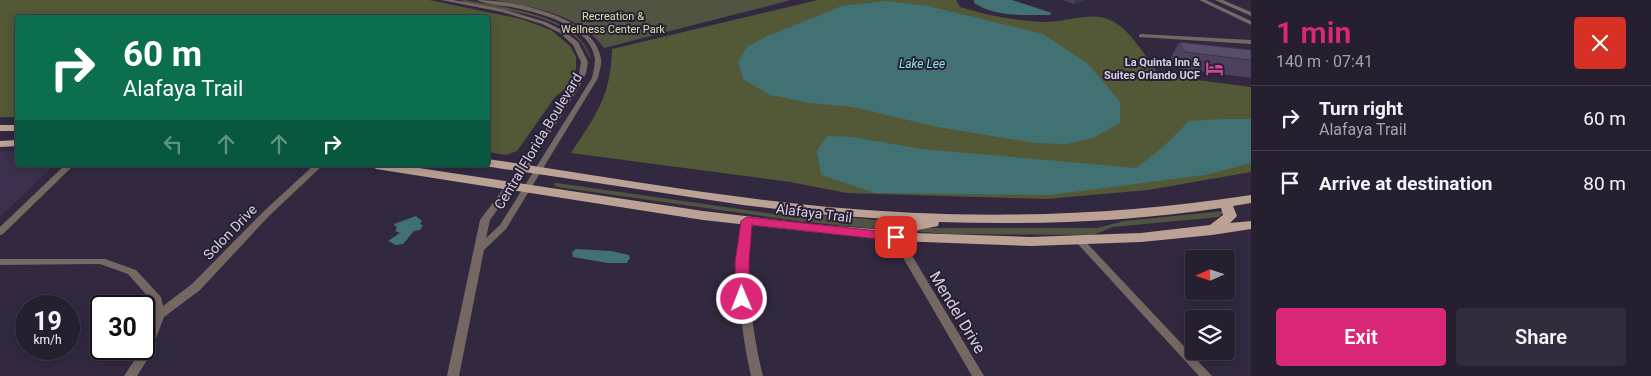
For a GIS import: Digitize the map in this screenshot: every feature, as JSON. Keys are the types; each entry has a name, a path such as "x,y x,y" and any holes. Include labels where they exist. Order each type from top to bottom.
{"main road":[{"path":"0,128 15,128"},
{"path":"0,144 15,143"},
{"name":"Alafaya Trail","path":"490,163 826,211 960,219 1098,217 1175,211 1251,198"},
{"name":"Alafaya Trail","path":"389,167 747,221 896,237 1010,242 1080,241 1212,231 1251,225"},
{"path":"1212,231 1230,216 1226,203"},
{"path":"896,237 914,226 960,219"}],"street":[{"name":"Central Florida Boulevard","path":"444,0 544,22 562,32 577,44 585,60 582,76 576,87 485,220 481,248 475,262 453,376"},
{"name":"Central Florida Boulevard","path":"480,0 548,14 583,32 593,45 598,60 594,78 503,227 481,248"},
{"path":"1202,0 1251,22"},
{"path":"1218,0 1251,14"},
{"path":"1141,36 1251,42"},
{"path":"0,232 68,167"},
{"name":"Solon Drive","path":"159,315 196,287 266,214 317,167"},
{"path":"747,221 742,262 742,299 749,347 757,376"},
{"name":"Mendel Drive","path":"896,237 978,376"},
{"path":"1080,241 1206,376"},
{"path":"0,262 102,261 132,272 157,300 159,315 143,357 130,376"}],"shaded area":[{"path":"0,0 429,0 521,19 551,30 570,46 576,57 576,68 571,84 555,97 517,151 506,155 490,152 490,15 15,15 15,117 0,117"},
{"path":"818,0 956,0 960,7 1021,20 1052,22 1088,17 1106,18 1127,32 1159,75 1251,87 1251,172 1148,190 1046,199 847,193 790,182 571,153 595,116 605,93 609,80 612,49"},
{"path":"0,151 15,151 15,167 52,167 0,217"}],"green space":[{"path":"465,0 519,10 557,23 572,32 584,44 591,59 579,40 567,30 553,23 522,13 459,1"},
{"name":"Recreation & Wellness Center Park","path":"495,0 791,0 604,48 593,36 568,20 540,9"},
{"path":"557,183 795,217 821,215 909,223 897,231 797,221 557,187 553,184"},
{"path":"1224,211 1219,217 1113,227 1093,235 946,234 912,231 927,228 1097,228 1124,221"}],"water":[{"path":"974,0 1012,0 1052,13 1049,15 1030,15 1001,13 982,8 974,3"},
{"name":"Lake Lee","path":"885,1 928,6 1043,34 1088,64 1102,80 1120,102 1120,123 1093,138 1066,144 1035,143 938,127 852,107 810,103 770,95 743,79 738,62 747,47 765,37 842,6"},
{"path":"1251,119 1251,163 1205,175 1050,195 875,193 821,175 817,151 827,136 852,137 922,149 1136,168 1163,147 1189,121"},
{"path":"416,216 422,221 420,224 423,225 420,230 414,231 403,244 396,245 388,241 400,233 395,231 397,228 394,224"},
{"path":"576,249 611,251 629,255 630,258 627,263 608,263 573,257 572,252"}],"building":[{"path":"1179,42 1251,50 1251,60 1185,52"}],"place":[{"name":"La Quinta Inn & Suites Orlando UCF","path":"1214,68"}],"route":[{"path":"742,299 742,262 747,221 788,227 896,237"}]}
